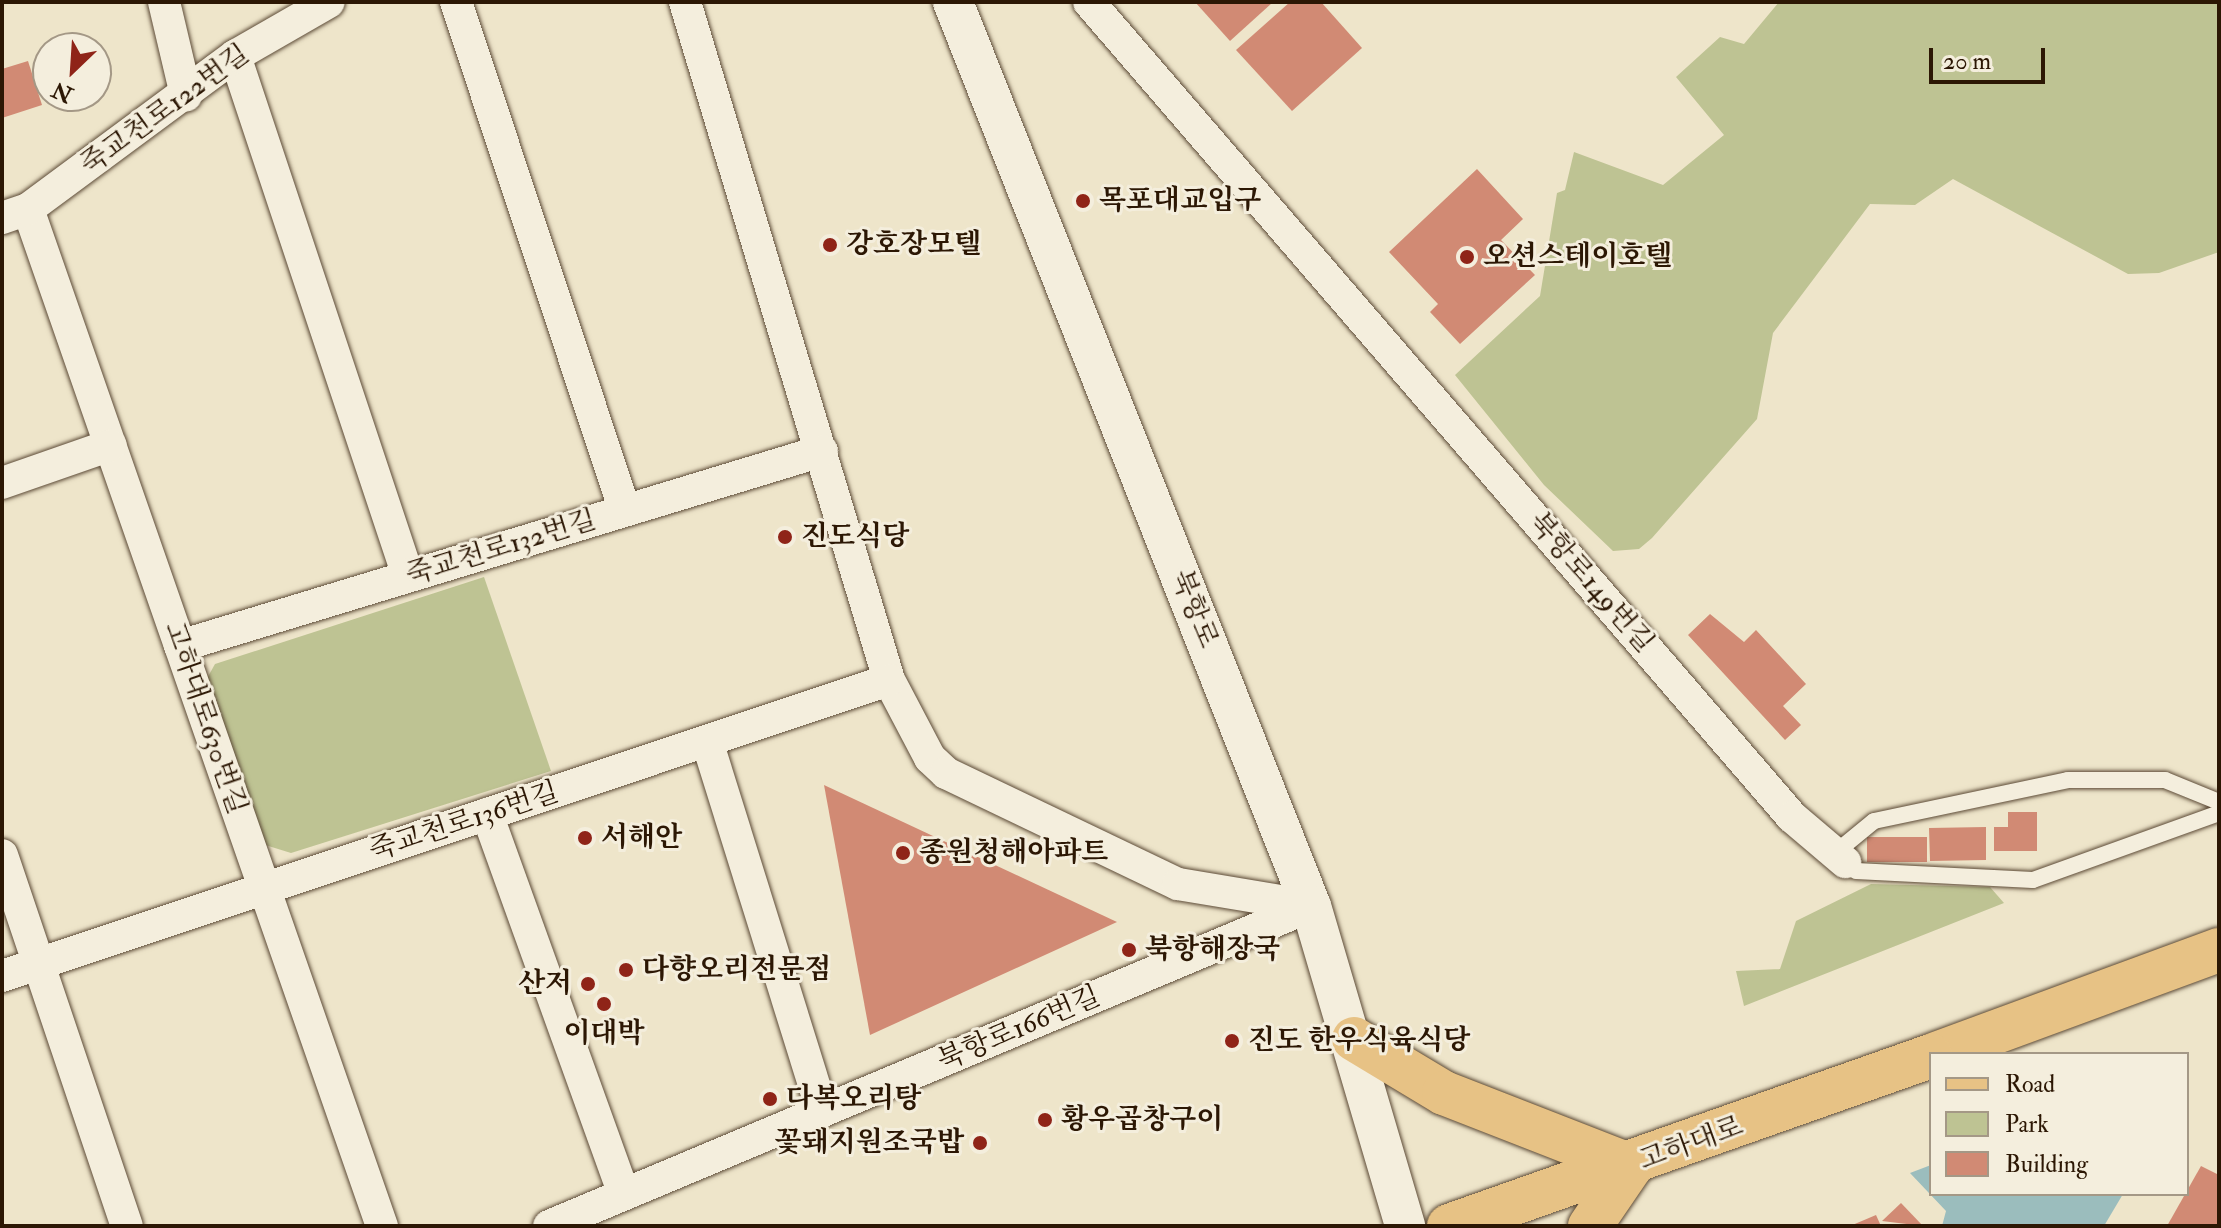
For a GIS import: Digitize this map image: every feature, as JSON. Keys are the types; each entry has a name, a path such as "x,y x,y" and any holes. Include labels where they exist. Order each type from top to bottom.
{"main road":[{"name":"고하대로","path":"1942,1052 2219,950"},
{"path":"1354,1039 1444,1093 1631,1166 1590,1226"},
{"name":"고하대로","path":"1449,1226 1631,1166 1929,1057"}],"street":[{"path":"164,2 186,95"},
{"name":"죽교천로122번길","path":"15,214 186,95 235,56 329,2"},
{"path":"456,2 625,511"},
{"path":"685,2 889,680 913,730 946,773 1178,884 1311,906"},
{"name":"북항로","path":"953,2 1311,906 1354,1039 1405,1226"},
{"name":"북항로149번길","path":"1089,2 1792,817 1840,858"},
{"path":"235,56 408,576"},
{"name":"고하대로630번길","path":"15,214 111,445 382,1226"},
{"path":"2,483 111,445"},
{"name":"죽교천로132번길","path":"180,646 822,451"},
{"name":"죽교천로136번길","path":"2,976 889,680"},
{"path":"707,741 822,1111"},
{"path":"487,814 624,1194"},
{"path":"2,855 127,1226"},
{"name":"북항로166번길","path":"549,1226 1311,906"}],"lane":[{"path":"1840,858 1874,821 2068,780 2165,780 2219,802"},
{"name":"북항로149번길","path":"1840,858 1856,871 2033,880 2219,813"}],"green space":[{"path":"1779,2 2219,2 2219,252 2159,273 2128,274 1953,179 1915,205 1870,204 1773,333 1757,419 1652,538 1639,549 1613,551 1544,485 1455,375 1540,296 1557,193 1565,190 1574,152 1663,185 1724,135 1676,77 1720,37 1744,44"},
{"path":"484,577 551,771 291,853 262,844 205,682 215,664"},
{"path":"1871,884 1990,887 2004,903 1744,1006 1736,971 1780,969 1796,921"}],"water":[{"path":"1929,1166 1929,1193 1910,1173"},
{"path":"1932,1196 2122,1196 2104,1226 1942,1226 1946,1211"}],"building":[{"path":"1195,2 1273,2 1230,41"},
{"path":"1290,2 1321,2 1362,48 1292,111 1236,50"},
{"path":"28,61 32,74 32,108 2,118 2,69"},
{"path":"1477,169 1523,219 1501,240 1535,275 1460,344 1430,312 1438,304 1389,252"},
{"path":"1710,614 1744,642 1756,630 1806,684 1783,706 1801,725 1785,740 1688,635"},
{"name":"종원청해아파트","path":"824,785 1117,922 870,1035"},
{"path":"2008,812 2037,812 2037,851 1994,851 1994,827 2008,827"},
{"path":"1986,827 1986,860 1930,861 1929,828"},
{"path":"1867,837 1927,837 1927,862 1867,862"},
{"path":"2201,1166 2219,1175 2219,1226 2167,1226 2184,1196 2189,1196 2189,1187"},
{"path":"1901,1203 1923,1226 1882,1221"},
{"path":"1876,1215 1881,1226 1850,1226"}],"place":[{"name":"목포대교입구","path":"1083,201"},
{"name":"강호장모텔","path":"830,245"},
{"name":"오션스테이호텔","path":"1467,257"},
{"name":"진도식당","path":"785,537"},
{"name":"서해안","path":"585,838"},
{"name":"종원청해아파트","path":"903,853"},
{"name":"북항해장국","path":"1129,950"},
{"name":"다향오리전문점","path":"626,970"},
{"name":"산저","path":"588,984"},
{"name":"이대박","path":"604,1004"},
{"name":"진도 한우식육식당","path":"1232,1041"},
{"name":"다복오리탕","path":"770,1099"},
{"name":"황우곱창구이","path":"1045,1120"},
{"name":"꽃돼지원조국밥","path":"980,1143"}]}
